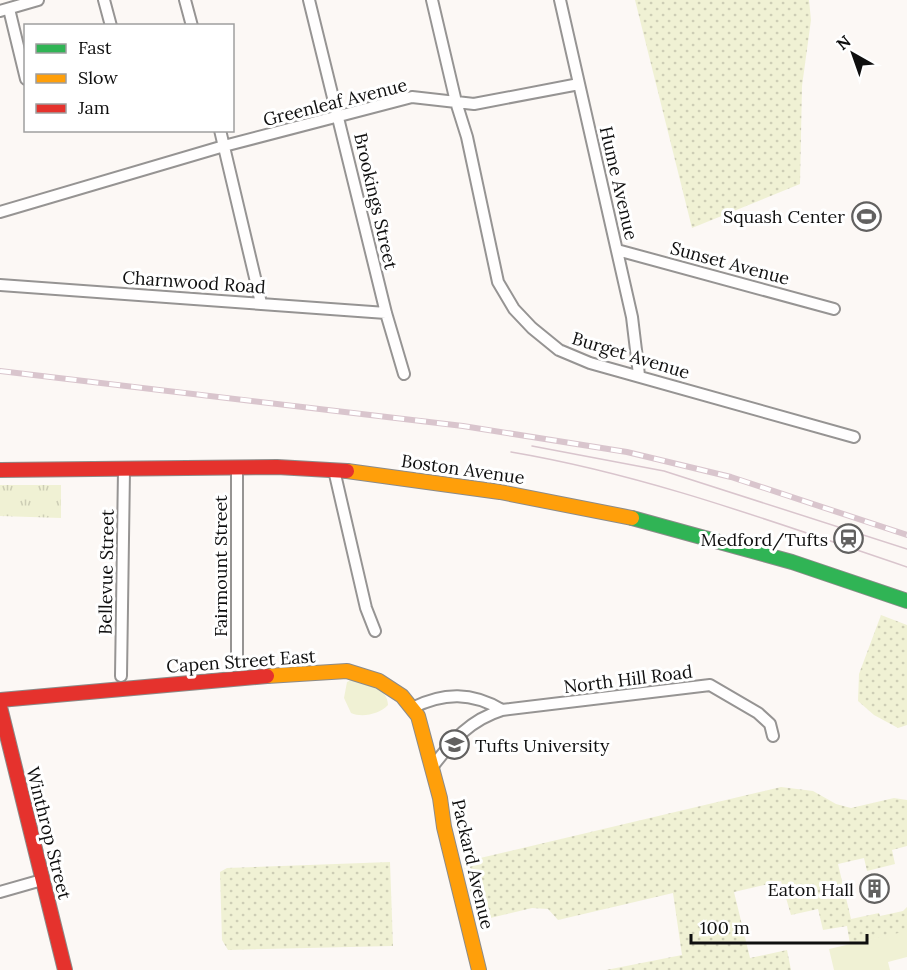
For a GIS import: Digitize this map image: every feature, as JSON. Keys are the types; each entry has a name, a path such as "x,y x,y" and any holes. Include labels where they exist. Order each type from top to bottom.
{"street":[{"path":"24,72 4,10 39,0"},
{"path":"104,0 110,24"},
{"path":"185,0 191,24"},
{"name":"Brookings Street","path":"309,0 386,313 404,374"},
{"name":"Burget Avenue","path":"432,0 456,102 467,137 498,282 506,297 532,328 559,350 590,363 854,437"},
{"name":"Hume Avenue","path":"560,0 632,316 639,375"},
{"name":"Greenleaf Avenue","path":"0,212 224,146 339,118 412,97 474,104 579,84"},
{"path":"220,132 261,303"},
{"name":"Sunset Avenue","path":"617,250 834,309"},
{"name":"Charnwood Road","path":"0,285 386,313"},
{"name":"Fairmount Street","path":"237,469 237,663"},
{"name":"Boston Avenue","path":"0,470 334,470 494,490 679,528 787,558 907,601"},
{"name":"Bellevue Street","path":"121,676 124,470"},
{"path":"334,470 366,608 375,631"},
{"name":"Capen Street East","path":"0,700 223,679 346,671 379,681 402,696 418,716 432,766"},
{"name":"North Hill Road","path":"432,766 466,728 487,714 502,710 710,686 758,713 770,724 773,736"},
{"path":"412,708 453,695 483,699 502,710"},
{"name":"Winthrop Street","path":"0,707 65,969"},
{"name":"Packard Avenue","path":"432,766 479,970"},
{"path":"0,892 42,880"}],"green space":[{"path":"635,0 809,0 811,20 802,86 800,184 692,228"},
{"path":"0,485 61,485 61,518 0,516"},
{"path":"881,615 907,625 907,725 898,728 874,715 858,701 859,674"},
{"path":"351,680 375,686 384,694 388,705 371,714 351,713 344,698 347,682"},
{"path":"781,787 813,791 836,804 851,808 894,798 907,800 907,846 892,850 895,864 867,871 864,858 838,864 851,919 879,913 880,916 903,911 907,907 907,932 850,944 847,926 823,930 818,909 791,915 781,881 734,892 750,958 787,950 791,970 606,970 682,955 673,893 558,920 548,909 532,908 478,921 463,862"},
{"path":"390,862 393,946 228,950 222,940 220,872 227,868"},
{"path":"907,931 907,957 888,962 890,970 834,970 829,949"}],"tram line":[{"path":"532,446 664,471 907,549"},
{"path":"511,452 612,473 662,487 760,517 907,567"}],"railway":[{"path":"0,371 463,426 627,452 731,477 907,535"}],"traffic: fast":[{"path":"632,518 792,562 907,601"}],"traffic: slow":[{"path":"347,471 500,492 632,518"},
{"path":"267,676 347,671 379,681 402,696 418,716 440,798 444,827 479,970"}],"traffic: jam":[{"path":"0,470 277,467 347,471"},
{"path":"0,700 267,676"},
{"path":"0,707 65,970"}],"place":[{"name":"Squash Center","path":"866,216"},
{"name":"Medford/Tufts","path":"849,539"},
{"name":"Tufts University","path":"454,745"},
{"name":"Eaton Hall","path":"875,889"}]}
